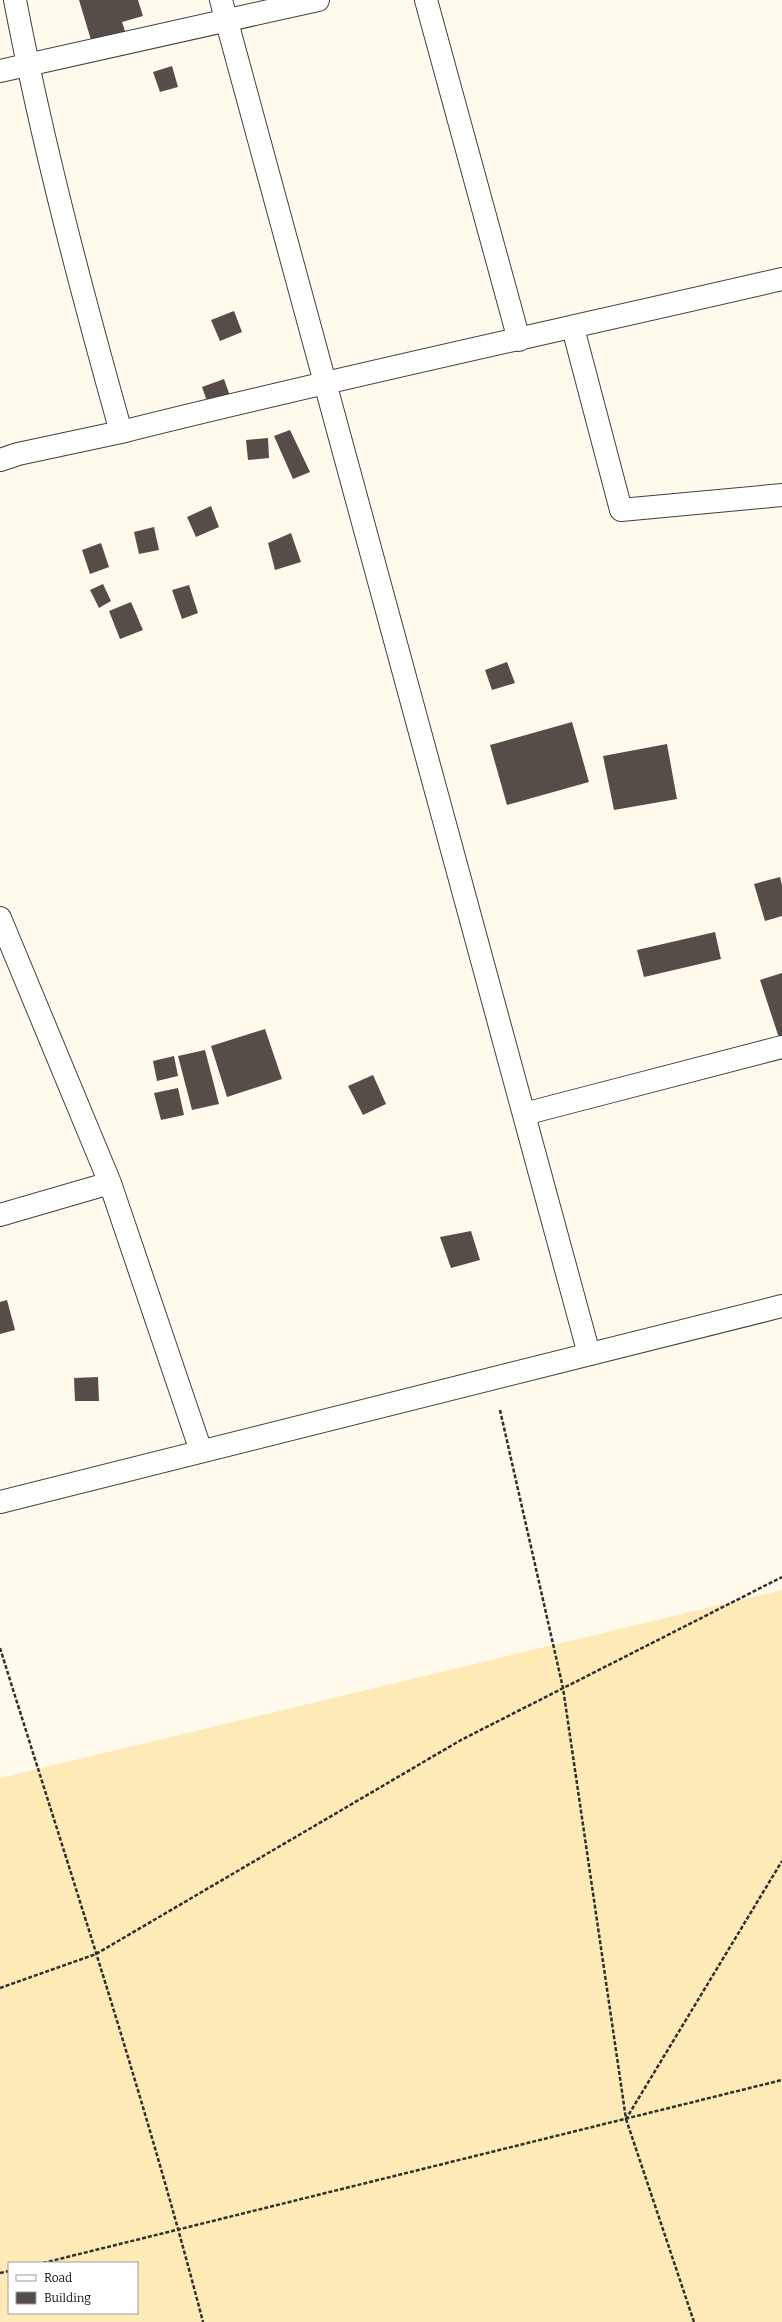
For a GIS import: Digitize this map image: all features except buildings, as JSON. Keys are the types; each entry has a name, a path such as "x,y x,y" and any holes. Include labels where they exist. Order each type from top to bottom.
{"street":[{"path":"15,0 28,65 87,310 121,432"},
{"path":"221,0 589,1354"},
{"path":"0,72 318,0"},
{"path":"426,0 520,340"},
{"path":"0,460 18,454 121,432 325,382 520,340 782,279"},
{"path":"573,328 620,510 782,495"},
{"path":"0,918 110,1184 201,1451"},
{"path":"524,1114 782,1046"},
{"path":"0,1215 110,1184"},
{"path":"0,1502 782,1306"}],"path":[{"path":"493,1378 563,1688 626,2119 694,2322"},
{"path":"0,1988 96,1954 461,1740 782,1577"},
{"path":"0,1648 96,1954 179,2230 203,2322"},
{"path":"626,2119 782,1861"},
{"path":"46,2262 782,2080"}],"sand":[{"path":"782,1590 782,2322 0,2322 0,1778"}]}
